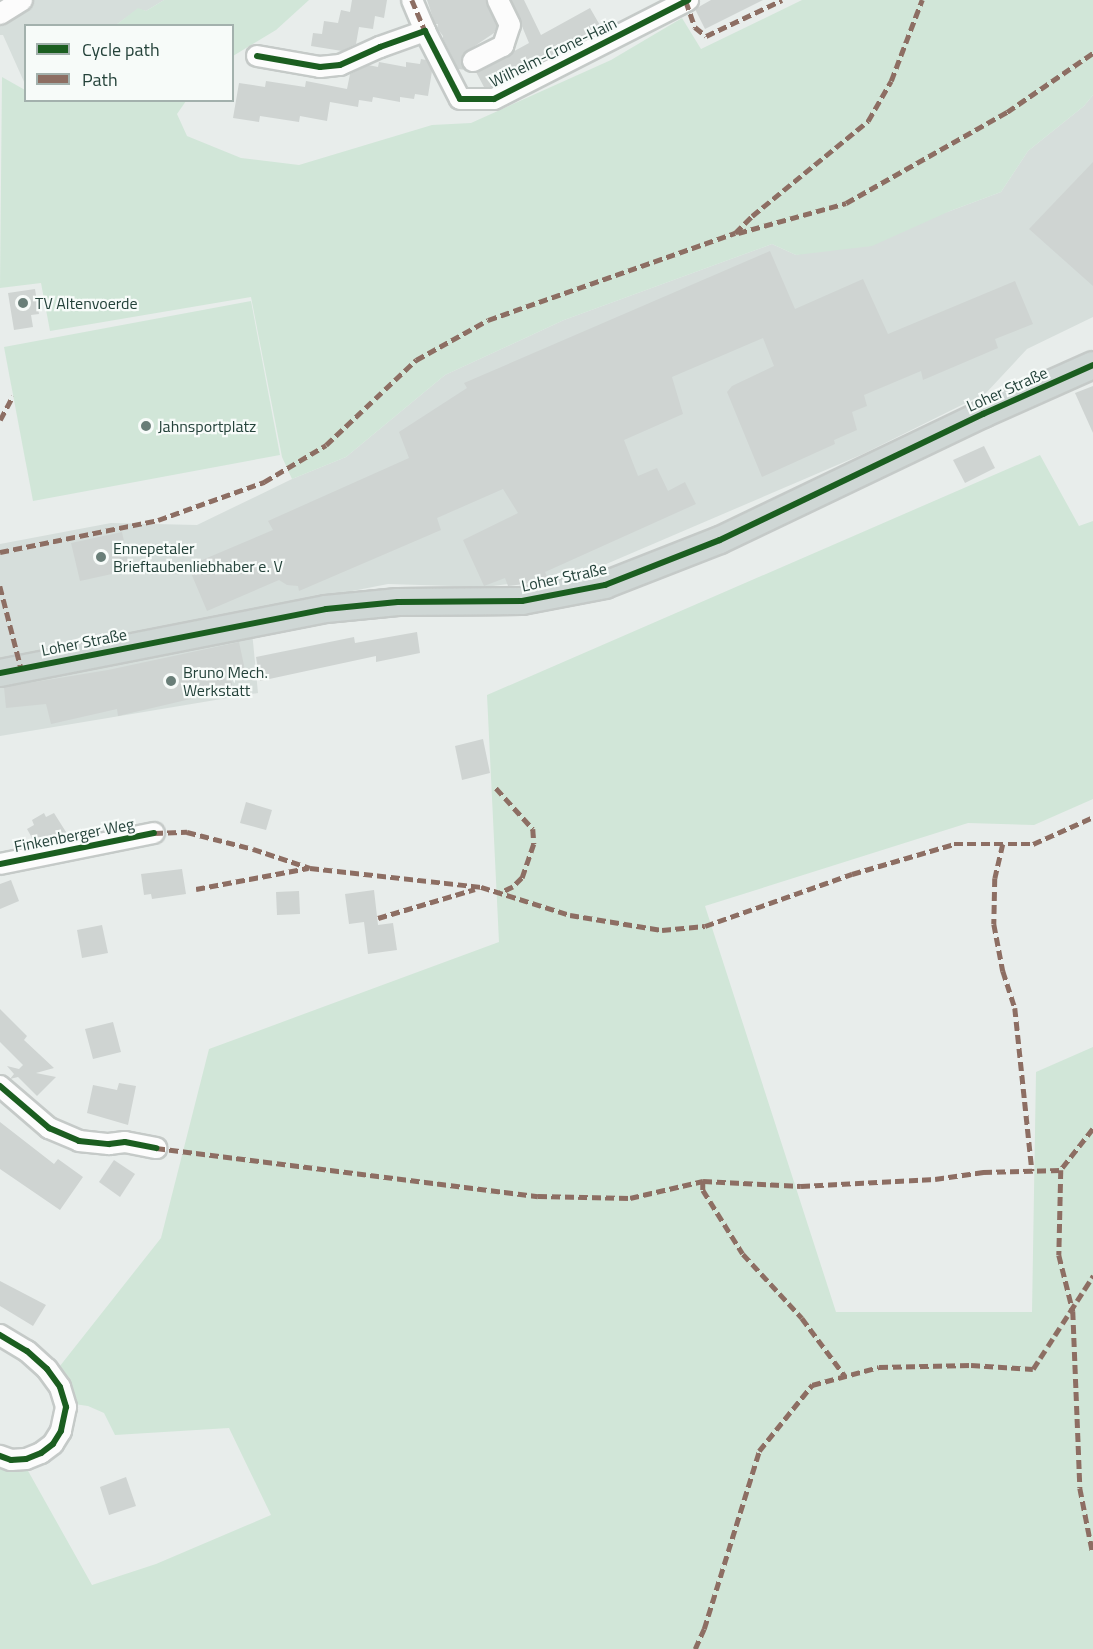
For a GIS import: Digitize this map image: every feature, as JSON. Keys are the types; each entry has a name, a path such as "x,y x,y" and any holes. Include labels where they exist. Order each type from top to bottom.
{"main road":[{"name":"Loher Straße","path":"0,672 326,609 398,602 522,601 605,585 720,540 983,414 1093,365"}],"street":[{"path":"0,14 22,0"},
{"name":"Wilhelm-Crone-Hain","path":"412,0 425,31 460,99 494,99 688,0"},
{"path":"473,61 503,46 510,25 498,0"},
{"path":"257,56 320,67 340,65 380,46 425,31"},
{"name":"Finkenberger Weg","path":"0,864 154,833"},
{"path":"0,1086 49,1128 79,1141 109,1144 125,1142 156,1148"},
{"path":"0,1335 27,1351 47,1369 60,1387 66,1407 62,1431 47,1449 26,1459 11,1460 0,1456"}],"shaded area":[{"path":"0,0 164,0 146,11 138,9 117,24 24,24 24,82 3,35 0,35"},
{"path":"1093,95 1093,317 1027,349 986,393 863,454 583,574 485,587 388,584 250,611 258,693 0,736 0,544 111,523 197,525 292,479 346,457 445,375 564,320 772,244 796,255 950,211 1001,192 1028,151 1084,106"}],"green space":[{"path":"164,0 309,0 276,30 234,55 234,24 117,24 138,8 146,11"},
{"path":"802,0 1093,0 1093,95 1084,106 1028,151 1001,192 950,211 872,246 796,255 772,244 564,320 445,375 346,457 292,479 282,457 251,297 50,331 41,283 0,288 2,77 24,89 24,102 185,102 177,114 187,136 241,158 299,165 432,125 471,123 611,60 682,18 701,49"},
{"name":"Jahnsportplatz","path":"251,301 280,455 33,501 4,347"},
{"path":"1040,455 1079,526 1093,521 1093,799 1034,825 968,823 705,906 836,1312 1032,1312 1036,1072 1093,1047 1093,1649 0,1649 0,1464 27,1469 92,1585 156,1564 271,1515 229,1428 115,1435 104,1413 88,1406 74,1404 56,1371 161,1238 209,1049 499,942 487,695"}],"building":[{"path":"352,0 387,0 384,18 375,16 373,29 359,27 356,44 342,51 311,46 313,33 322,34 324,21 338,23 341,10 350,12"},
{"path":"427,0 486,0 497,26 494,33 463,54 461,61 466,70 458,69 437,28 438,24 435,24"},
{"path":"511,0 524,0 541,35 590,8 601,27 539,62 537,57 491,82 491,87 484,87 476,72 529,43"},
{"path":"711,0 763,0 705,29 695,9"},
{"path":"421,59 426,60 432,71 428,96 415,94 414,99 400,97 400,102 373,97 372,102 359,100 358,107 330,102 327,121 300,116 299,122 260,116 259,122 233,118 239,83 265,87 266,81 305,87 306,81 347,89 350,74 368,65 378,67 379,62 406,67 406,62 420,64"},
{"path":"1093,162 1093,286 1029,229"},
{"path":"770,251 795,309 863,279 888,334 1015,281 1033,324 995,339 998,348 923,380 921,371 864,395 867,406 852,412 857,430 834,440 835,444 762,477 727,392 732,386 774,366 763,338 672,377 683,414 624,440 638,476 657,468 668,491 685,482 696,504 545,572 549,581 508,586 505,578 484,586 463,540 518,513 503,489 437,518 441,530 299,591 298,586 287,585 279,580 207,611 188,566 273,530 268,521 409,458 399,432 467,388 464,383"},
{"name":"TV Altenvoerde","path":"35,289 39,314 31,315 33,327 14,330 8,293"},
{"path":"1093,386 1093,433 1075,393"},
{"path":"984,446 995,468 965,483 953,460"},
{"name":"Ennepetaler Brieftaubenliebhaber e. V","path":"122,532 130,570 80,581 71,543"},
{"path":"417,632 420,653 376,662 376,656 260,681 256,657 354,637 355,643"},
{"name":"Bruno Mech. Werkstatt","path":"239,642 245,670 230,674 233,689 118,716 117,709 51,724 46,704 6,708 4,687 108,670"},
{"path":"483,739 490,773 462,780 455,746"},
{"path":"246,802 272,810 266,830 240,823"},
{"path":"44,813 46,817 54,813 66,832 49,842 36,845 27,829 34,825 32,820"},
{"path":"182,869 186,894 152,899 151,894 144,895 141,874"},
{"path":"11,880 19,901 0,909 0,884"},
{"path":"374,890 378,925 393,923 397,950 368,954 364,922 349,924 345,894"},
{"path":"299,891 300,914 277,915 276,892"},
{"path":"102,925 108,953 82,958 77,930"},
{"path":"0,1009 27,1036 24,1040 54,1068 36,1073 56,1077 37,1096 18,1077 10,1079 14,1074 7,1066 19,1069 23,1065 0,1042"},
{"path":"113,1022 121,1052 93,1059 85,1029"},
{"path":"119,1083 136,1086 128,1125 87,1113 93,1085 117,1090"},
{"path":"0,1122 54,1164 58,1159 83,1177 60,1210 0,1169"},
{"path":"114,1160 135,1174 120,1197 99,1182"},
{"path":"0,1281 46,1305 33,1326 0,1306"},
{"path":"126,1477 136,1506 109,1515 100,1487"}],"marked path":[{"path":"412,0 425,31"},
{"path":"686,1 695,27 706,36 782,0"},
{"path":"0,552 158,520 264,482 326,445 416,360 488,320 735,233 752,216 868,121 891,81 922,0"},
{"path":"738,233 846,203 1007,112 1093,53"},
{"path":"0,420 13,396"},
{"path":"0,586 21,668"},
{"path":"496,788 533,829 534,844 522,878 513,887 500,893"},
{"path":"154,833 187,832 253,849 310,868 481,887 570,915 662,930 705,926 852,874 954,844 1033,844 1093,817"},
{"path":"1003,844 995,878 994,924 1003,971 1015,1008 1032,1171"},
{"path":"196,889 308,868"},
{"path":"378,918 475,889"},
{"path":"1093,1129 1061,1170 1059,1255 1073,1311 1080,1488 1093,1554"},
{"path":"156,1148 538,1196 630,1198 703,1181 801,1186 935,1179 983,1172 1061,1170"},
{"path":"703,1181 703,1190 743,1254 802,1318 845,1376"},
{"path":"695,1649 704,1629 759,1451 812,1385 879,1367 971,1365 1033,1369 1093,1276"}],"cycle path":[{"path":"257,56 320,67 340,65 380,47 425,31 460,99 494,99 688,0"},
{"path":"0,673 326,609 398,602 522,601 605,585 720,540 983,414 1093,365"},
{"path":"0,864 154,833"},
{"path":"0,1086 49,1128 79,1141 109,1144 125,1142 156,1148"},
{"path":"0,1335 27,1351 47,1369 60,1387 66,1407 61,1431 53,1444 41,1453 26,1459 11,1460 0,1456"}],"place":[{"name":"TV Altenvoerde","path":"23,303"},
{"name":"Jahnsportplatz","path":"146,426"},
{"name":"Ennepetaler Brieftaubenliebhaber e. V","path":"101,557"},
{"name":"Bruno Mech. Werkstatt","path":"171,681"}]}
